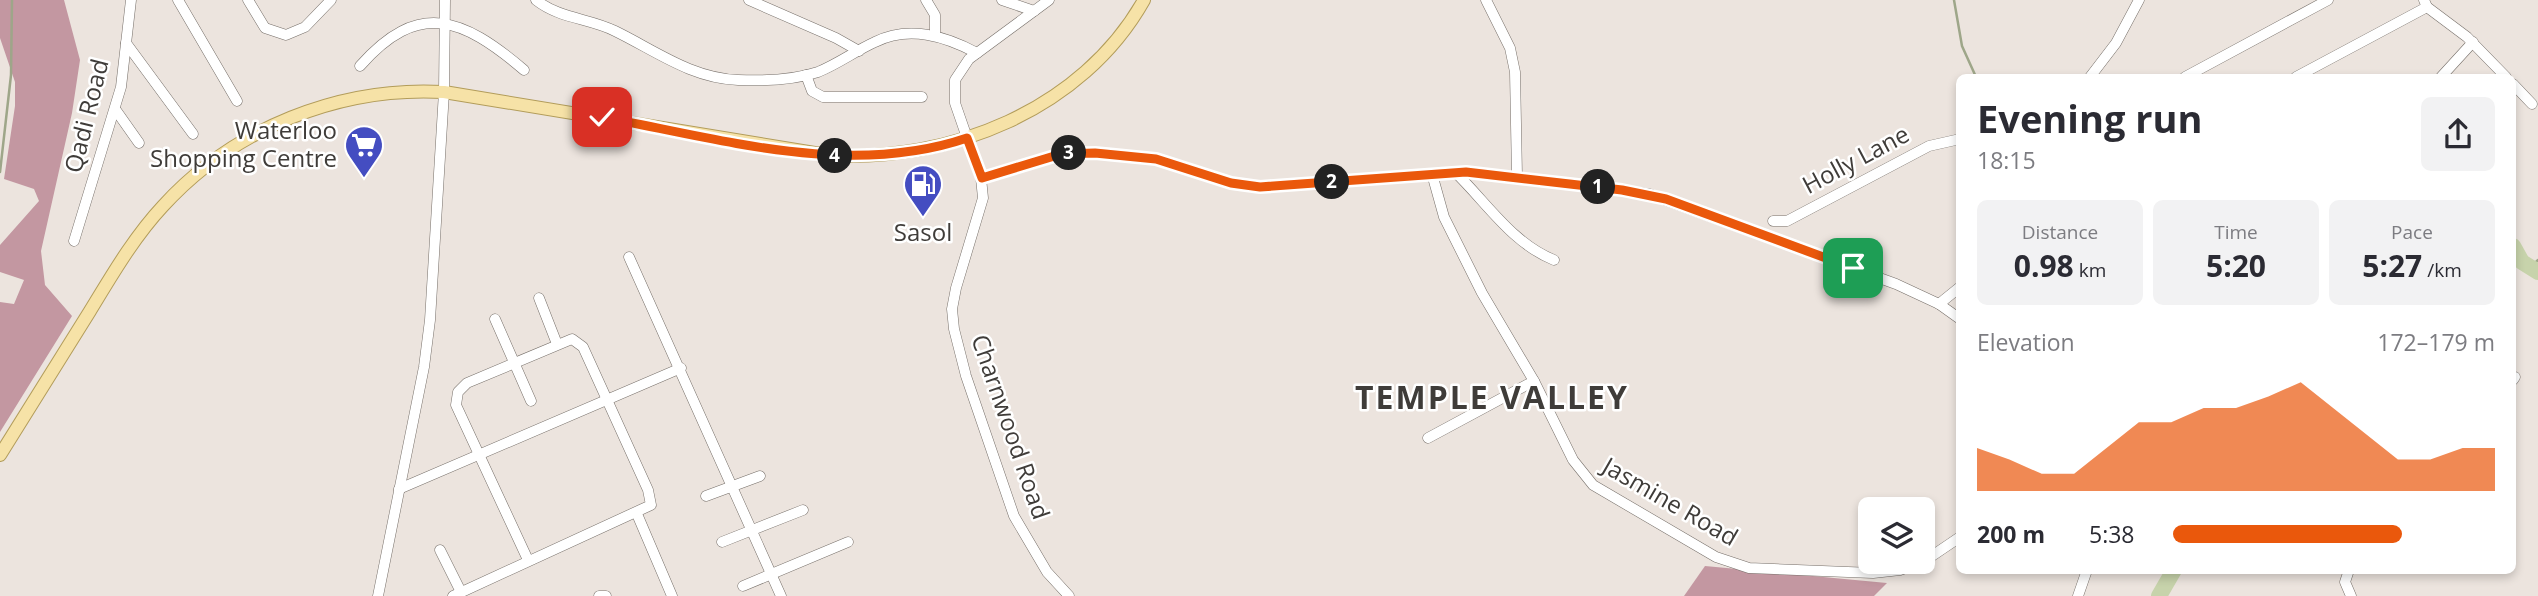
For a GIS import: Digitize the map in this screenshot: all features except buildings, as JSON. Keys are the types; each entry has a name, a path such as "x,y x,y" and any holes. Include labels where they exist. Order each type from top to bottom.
{"main road":[{"path":"0,455 142,231 162,206 208,164 254,135 320,107 388,93 444,92 827,156 907,154 967,138 1023,113 1085,73 1124,32 1144,0"}],"street":[{"name":"Qadi Road","path":"74,241 115,109 122,79 131,0"},
{"path":"178,0 237,101"},
{"path":"248,0 265,27 286,35 305,27 331,0"},
{"path":"378,596 424,368 430,320 444,92 447,12 445,0"},
{"path":"536,0 558,13 606,27 693,72 737,80 806,75 896,36 935,35 976,53"},
{"path":"749,0 836,38 859,51"},
{"path":"926,0 935,15 935,35"},
{"path":"1002,0 1034,11"},
{"name":"Charnwood Road","path":"1049,0 976,53 959,72 954,87 955,103 982,178 983,198 952,309 954,329 966,376 1014,516 1041,563 1069,596"},
{"path":"1486,0 1510,48 1516,72 1517,176"},
{"path":"2092,74 2116,43 2138,0"},
{"path":"2191,74 2328,0"},
{"path":"2301,74 2426,4 2473,42 2504,74"},
{"path":"360,66 391,29 406,18 427,12 447,12 466,21 524,70"},
{"path":"2444,74 2473,42"},
{"path":"126,43 193,134"},
{"path":"806,75 812,91 823,97 922,97"},
{"path":"2516,87 2532,104"},
{"path":"115,109 139,143"},
{"name":"Holly Lane","path":"1773,221 1787,221 1929,146 1956,140"},
{"path":"982,178 1038,160 1075,152 1156,159 1231,183 1260,187 1455,172 1517,176 1622,190 1666,199 1896,284 1938,304 1956,316"},
{"path":"1455,172 1517,239 1531,251 1554,260"},
{"name":"Jasmine Road","path":"1432,174 1444,217 1482,293 1534,381 1584,477 1604,492 1716,557 1749,568 1792,572 1858,572"},
{"path":"629,257 781,596"},
{"path":"1938,304 1956,290"},
{"path":"539,298 557,344"},
{"path":"495,319 531,401"},
{"path":"440,550 457,594 649,508 652,501 606,399 580,343 572,339 467,383 458,392 456,405 528,561"},
{"path":"399,489 681,368"},
{"path":"1428,438 1534,381"},
{"path":"706,496 760,476"},
{"path":"722,542 803,510"},
{"path":"637,514 672,596"},
{"name":"Jasmine Road","path":"1935,554 1956,540"},
{"path":"743,586 848,542"},
{"path":"2078,596 2086,574"},
{"path":"2348,574 2345,582 2351,596"},
{"path":"599,596 606,596"}],"shaded area":[{"path":"0,0 64,0 80,60 72,113 41,251 45,285 72,316 0,432 0,302 14,304 24,280 0,272 0,245 39,201 34,189 4,179 15,106 15,82 0,38"},
{"path":"1705,566 1887,583 1874,596 1684,596"}],"waterway":[{"path":"0,172 11,75 12,0"},
{"path":"1954,0 1962,46 1975,74"},
{"path":"2516,251 2522,262 2538,272"},
{"path":"2531,267 2538,260"},
{"path":"2159,596 2172,574"}],"place":[{"name":"Waterloo Shopping Centre","path":"364,179"},
{"name":"Sasol","path":"923,218"}],"district":[{"name":"TEMPLE VALLEY","path":"1492,398"}],"route":[{"path":"602,117 827,156 888,156 916,152 967,138 982,178 1038,160 1075,152 1156,159 1231,183 1260,187 1466,172 1517,176 1648,194 1853,268"}]}
